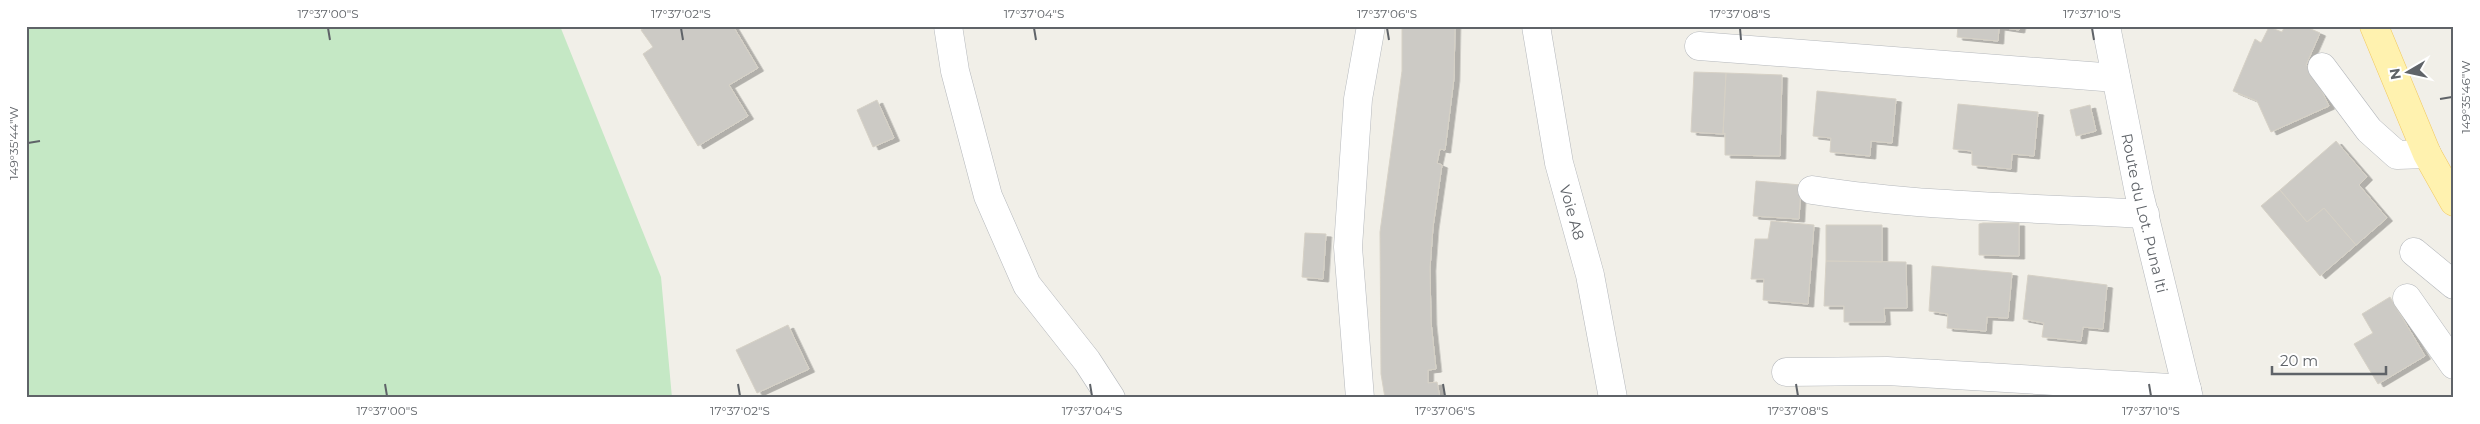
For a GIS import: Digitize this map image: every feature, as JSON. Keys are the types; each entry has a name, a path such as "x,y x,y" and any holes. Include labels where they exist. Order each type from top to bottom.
{"main road":[{"path":"2374,26 2427,154 2454,202"}],"street":[{"path":"948,26 955,71 988,196 1027,285 1087,361 1111,398"},
{"path":"1360,398 1348,247 1358,99 1371,26"},
{"name":"Voie A8","path":"1536,26 1558,163 1590,275 1613,398"},
{"name":"Route du Lot. Puna Iti","path":"2106,26 2145,214 2188,393"},
{"path":"1699,46 2116,78"},
{"path":"2322,67 2369,130 2397,155 2427,154"},
{"path":"1812,190 1932,202 2145,214"},
{"path":"2414,252 2454,285"},
{"path":"2407,298 2454,365"},
{"path":"1786,372 1887,371 2188,393"}],"green space":[{"path":"26,26 560,26 661,277 672,398 26,398"}],"building":[{"path":"647,26 733,26 758,68 729,85 748,116 698,146 643,54 653,47 641,30"},
{"path":"1402,26 1455,26 1454,78 1445,150 1440,149 1437,163 1442,165 1433,227 1430,268 1431,322 1436,369 1428,370 1428,383 1437,382 1440,398 1385,398 1381,374 1380,232 1402,71"},
{"path":"1958,26 2020,26 2019,30 1999,27 1998,41 1957,37"},
{"path":"2285,26 2304,26 2320,33 2306,65 2311,68 2329,106 2271,132 2257,101 2233,91 2255,39 2261,43 2269,27 2282,32"},
{"path":"1694,72 1726,73 1723,134 1691,132"},
{"path":"1726,73 1782,75 1780,156 1725,155 1725,133 1723,134"},
{"path":"1817,91 1896,99 1892,143 1871,141 1870,156 1830,152 1831,138 1813,136"},
{"path":"877,100 894,138 873,147 857,110"},
{"path":"1958,104 2038,112 2034,156 2012,154 2011,169 1972,165 1972,151 1953,149"},
{"path":"2090,105 2096,131 2076,136 2070,110"},
{"path":"2336,141 2367,177 2359,185 2387,218 2356,245 2324,208 2307,222 2280,190"},
{"path":"1756,181 1801,185 1799,219 1753,216"},
{"path":"2280,190 2307,222 2324,208 2356,245 2320,276 2261,206"},
{"path":"1771,221 1814,225 1808,304 1763,300 1764,279 1751,279 1755,239 1768,239"},
{"path":"2019,223 2019,256 1979,255 1979,224"},
{"path":"1826,225 1882,225 1882,262 1826,261"},
{"path":"1305,233 1326,234 1323,279 1302,277"},
{"path":"1826,261 1906,262 1907,308 1884,308 1885,322 1844,322 1844,306 1824,306"},
{"path":"1932,266 2012,273 2008,318 1987,317 1986,331 1947,328 1948,314 1929,311"},
{"path":"2028,275 2107,285 2103,329 2083,327 2081,341 2042,337 2044,323 2023,319"},
{"path":"2390,297 2425,356 2378,384 2354,344 2373,333 2362,314"},
{"path":"788,325 809,369 757,393 736,350"}]}
